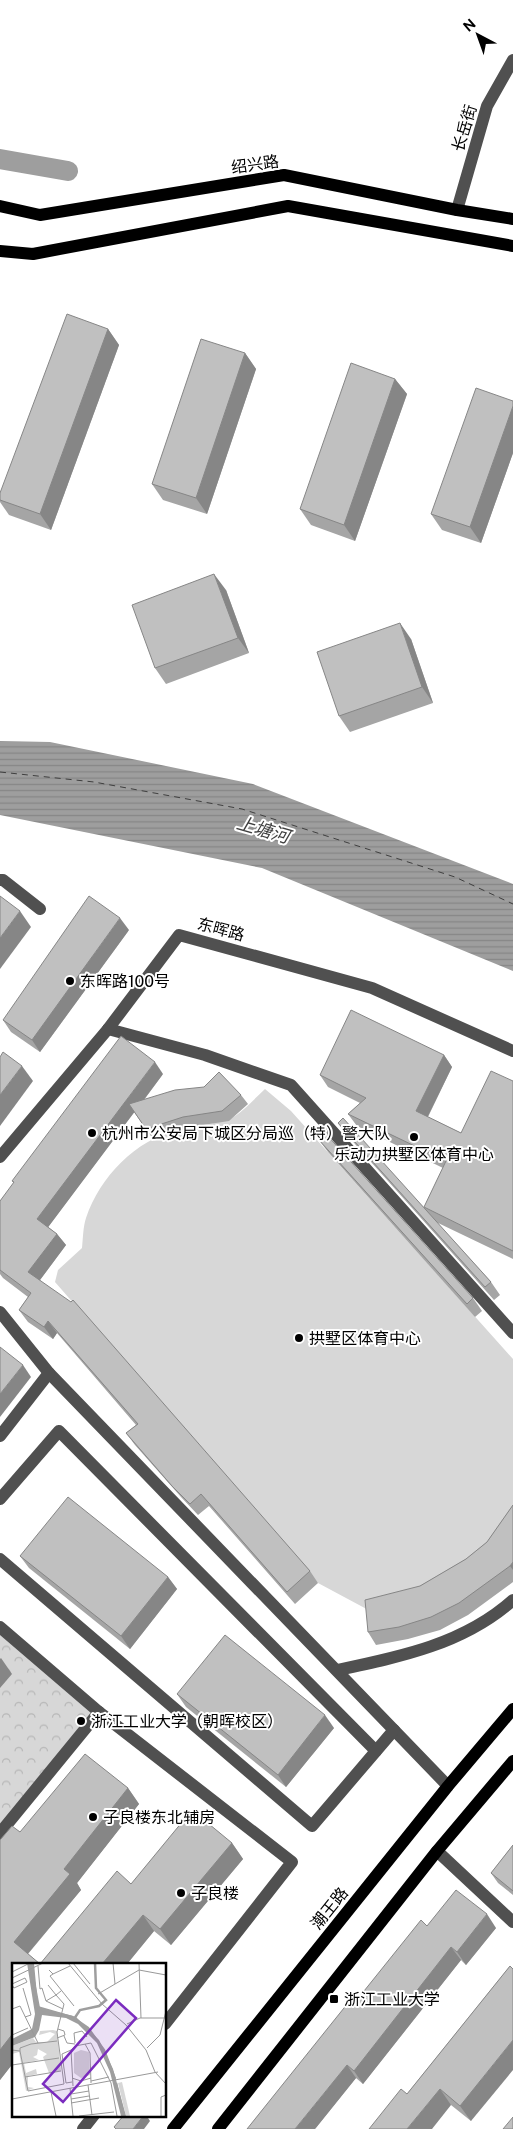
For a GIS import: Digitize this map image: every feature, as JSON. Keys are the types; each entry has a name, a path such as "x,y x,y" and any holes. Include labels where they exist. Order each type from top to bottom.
{"main road":[{"name":"绍兴路","path":"0,206 40,215 284,175 457,210 513,219"},
{"path":"0,250 33,254 288,206 513,246"},
{"name":"潮王路","path":"173,2129 448,1786 513,1710"},
{"path":"218,2129 437,1851 513,1761"}],"street":[{"name":"长岳街","path":"457,210 488,106 513,60"},
{"path":"0,880 40,909"},
{"name":"东晖路","path":"2,1153 108,1029 179,935 372,988 513,1050"},
{"path":"108,1029 206,1055 291,1084 513,1332"},
{"path":"0,1312 49,1373 448,1786"},
{"path":"0,1436 49,1373"},
{"path":"0,1499 59,1431 376,1751"},
{"path":"0,1559 312,1826 394,1730"},
{"path":"337,1670 411,1653 447,1641 477,1626 513,1600"},
{"path":"0,1627 99,1712 292,1862 166,2023"},
{"path":"0,1833 99,1712"},
{"path":"437,1851 513,1922"},
{"path":"83,2129 93,2116"}],"green space":[{"name":"拱墅区体育中心","path":"265,1089 291,1111 513,1359 513,1532 495,1554 374,1613 318,1583 55,1282 58,1270 82,1248 85,1222 92,1203 100,1188 121,1162 147,1142 162,1135 230,1119 244,1109"},
{"path":"0,1627 99,1712 0,1833"}],"water":[{"name":"上塘河","path":"0,741 50,742 253,784 513,884 513,971 262,868 0,815"}],"building":[{"path":"67,314 108,329 40,514 0,500 0,493"},
{"path":"201,339 245,353 196,498 152,484"},
{"path":"351,363 395,379 344,525 300,509"},
{"path":"476,388 513,401 513,406 470,527 431,514"},
{"path":"214,574 238,638 155,668 132,605"},
{"path":"400,623 422,687 339,716 317,652"},
{"path":"0,896 20,911 0,938"},
{"path":"89,896 120,918 32,1040 3,1020"},
{"name":"乐动力拱墅区体育中心","path":"351,1010 444,1055 416,1111 461,1133 491,1071 513,1081 513,1251 424,1207 446,1161 348,1114 366,1098 320,1075"},
{"path":"121,1036 155,1062 37,1219 57,1234 28,1272 71,1302 73,1300 310,1571 287,1592 201,1494 190,1504 172,1486 126,1433 138,1424 48,1321 44,1327 19,1310 31,1293 0,1270 0,1201 14,1182 12,1181"},
{"path":"3,1052 22,1066 0,1095 0,1057"},
{"path":"219,1072 241,1095 222,1111 183,1117 146,1129 129,1104 175,1090 204,1087"},
{"path":"343,1118 491,1282 485,1287 338,1123"},
{"path":"326,1134 473,1298 467,1304 319,1140"},
{"path":"0,1347 23,1365 0,1394"},
{"path":"68,1497 168,1577 121,1636 20,1556"},
{"path":"513,1505 513,1562 510,1566 459,1603 431,1617 399,1627 368,1632 365,1600 420,1586 466,1559 487,1542"},
{"path":"225,1635 325,1715 278,1775 177,1694"},
{"path":"85,1754 128,1788 64,1869 70,1874 14,1942 39,1963 12,1963 12,2035 0,2050 0,1840 12,1826 20,1832"},
{"path":"192,1810 232,1843 160,1929 143,1915 103,1963 41,1963 117,1871 131,1884"},
{"path":"513,1845 513,1891 491,1873"},
{"path":"456,1890 487,1914 457,1952 451,1947 354,2071 347,2065 295,2129 247,2129 352,1998 356,2001 421,1920 427,1926"},
{"path":"510,1966 513,1969 513,2040 460,2106 440,2089 407,2129 369,2129 401,2089 407,2094"},
{"path":"123,2116 143,2116 133,2129 116,2129 114,2127"},
{"path":"513,2117 513,2129 503,2129"}],"waterway":[{"path":"0,159 68,171"}],"ferry route":[{"path":"0,772 94,782 242,809 455,877 513,904"}],"place":[{"name":"东晖路100号","path":"70,981"},
{"name":"杭州市公安局下城区分局巡（特）警大队","path":"92,1133"},
{"name":"乐动力拱墅区体育中心","path":"414,1137"},
{"name":"拱墅区体育中心","path":"299,1338"},
{"name":"浙江工业大学（朝晖校区）","path":"81,1721"},
{"name":"子良楼东北辅房","path":"93,1817"},
{"name":"子良楼","path":"181,1893"},
{"name":"浙江工业大学","path":"334,1999"}]}
